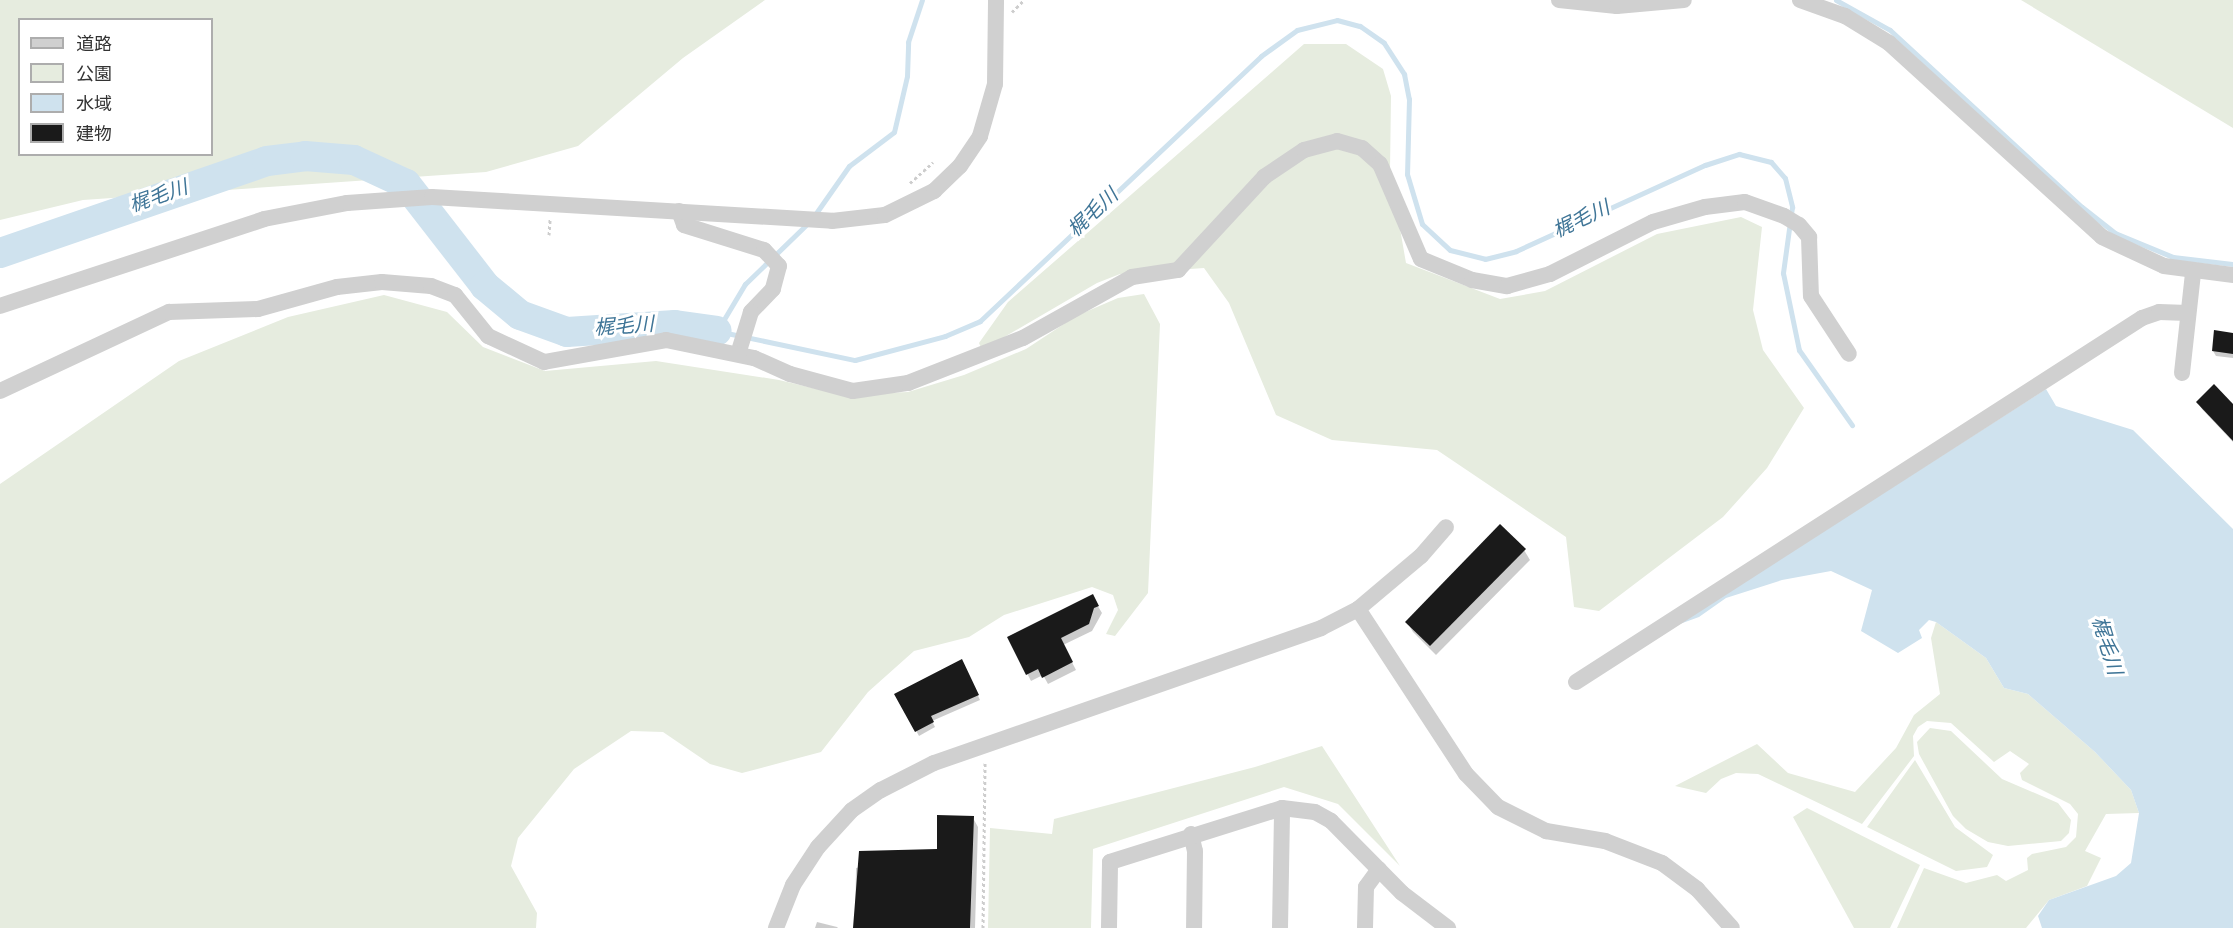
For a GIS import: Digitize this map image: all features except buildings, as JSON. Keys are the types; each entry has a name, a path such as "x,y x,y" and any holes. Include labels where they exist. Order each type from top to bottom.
{"street":[{"path":"0,306 264,219 389,199 455,198 832,221 868,219 903,209 934,191 960,166 980,136 992,102 996,0"},
{"path":"1559,0 1617,6 1684,0"},
{"path":"1800,0 1845,16 1889,43 2102,237 2148,261 2193,273 2233,275"},
{"path":"0,391 169,312 258,309 337,287 382,282 431,286 455,295 488,336 544,362 666,340 741,343 790,374 853,391 908,383 958,366 1023,338 1132,277 1178,270 1264,177 1304,150 1336,141 1362,148 1380,164 1421,259 1472,280 1507,286 1550,274 1653,222 1705,207 1745,202 1792,220 1809,237 1811,296 1849,354"},
{"path":"679,212 680,220 689,228 775,261 773,289 753,308 741,343"},
{"path":"2182,373 2193,273"},
{"path":"1576,682 2142,318 2159,312 2188,313"},
{"path":"776,928 793,885 818,846 852,810 890,785 934,763 1283,644 1358,609 1421,556 1446,527"},
{"path":"1358,609 1466,774 1498,807 1546,831 1605,841 1662,863 1697,889 1732,928"},
{"path":"1280,928 1282,808"},
{"path":"1108,928 1110,862 1191,834 1282,808 1315,812 1331,821 1402,893 1448,928"},
{"path":"1191,834 1196,851 1194,928"},
{"path":"1365,928 1366,887 1378,869"}],"path":[{"path":"983,928 985,763"}],"green space":[{"path":"0,0 765,0 683,58 578,146 486,172 83,200 0,220"},
{"path":"2021,0 2233,0 2233,128"},
{"path":"1304,44 1346,44 1383,69 1391,96 1390,171 1406,263 1500,299 1545,291 1657,234 1741,217 1762,227 1753,310 1763,350 1804,408 1767,468 1723,517 1599,611 1574,607 1566,537 1437,450 1332,440 1276,415 1229,303 1204,268 1120,274 1097,283 982,350 979,343 1008,302"},
{"path":"1144,294 1160,324 1148,593 1115,636 1106,634 1118,610 1113,595 1092,587 1004,615 969,637 914,651 868,692 821,752 742,773 710,764 663,732 631,731 574,769 518,838 511,866 537,913 536,928 0,928 0,484 179,361 288,317 384,295 447,312 483,347 545,371 656,361 779,380 842,395 908,392 964,375 1026,349 1076,316 1118,298"},
{"path":"1936,622 1986,658 2004,688 2028,694 2095,752 2131,790 2139,813 2106,814 2085,851 2101,858 2087,886 2049,900 2026,928 1897,928 1924,868 1966,883 1997,875 2006,881 2028,870 2027,858 2032,854 2066,847 2076,837 2078,814 2070,804 2022,780 2020,773 2029,764 2010,751 1994,762 1951,723 1927,721 1918,727 1913,736 1914,756 1862,824 1758,774 1736,773 1721,779 1706,793 1675,786 1757,744 1788,773 1855,792 1896,748 1914,715 1940,694 1931,638"},
{"path":"1930,728 1951,731 2002,779 2058,803 2071,820 2069,833 2061,841 2008,846 1988,842 1966,829 1953,816 1919,754 1917,742"},
{"path":"1322,746 1400,866 1338,804 1284,787 1093,849 1091,928 988,928 990,828 1052,834 1054,819 1255,767"},
{"path":"1915,760 1955,827 1993,855 1987,867 1956,871 1867,827"},
{"path":"1807,808 1920,865 1890,928 1854,928 1793,817"}],"water":[{"path":"2046,389 2056,406 2133,430 2233,529 2233,928 2042,928 2038,916 2049,900 2116,876 2131,863 2139,813 2131,790 2095,752 2028,694 2004,688 1986,658 1936,622 1929,620 1919,630 1922,638 1898,653 1861,631 1872,590 1831,571 1782,580 1726,598 1699,617 1677,625"}],"waterway":[{"path":"814,216 849,166 894,132 907,76 908,42 922,0"},
{"path":"1836,0 1890,30 2082,207 2115,233 2173,257 2233,264"},
{"name":"梶毛川","path":"808,223 745,284 717,331 855,360 945,336 980,321 1261,56 1297,30 1337,20 1360,26 1384,43 1404,74 1409,99 1407,174 1422,224 1450,250 1485,259 1516,251 1705,165 1739,154 1771,162 1785,178 1792,207 1783,273 1799,350 1852,425"},
{"name":"梶毛川","path":"0,253 267,161 305,156 354,160 406,184 485,286 520,315 567,332 675,325 717,331"}]}
